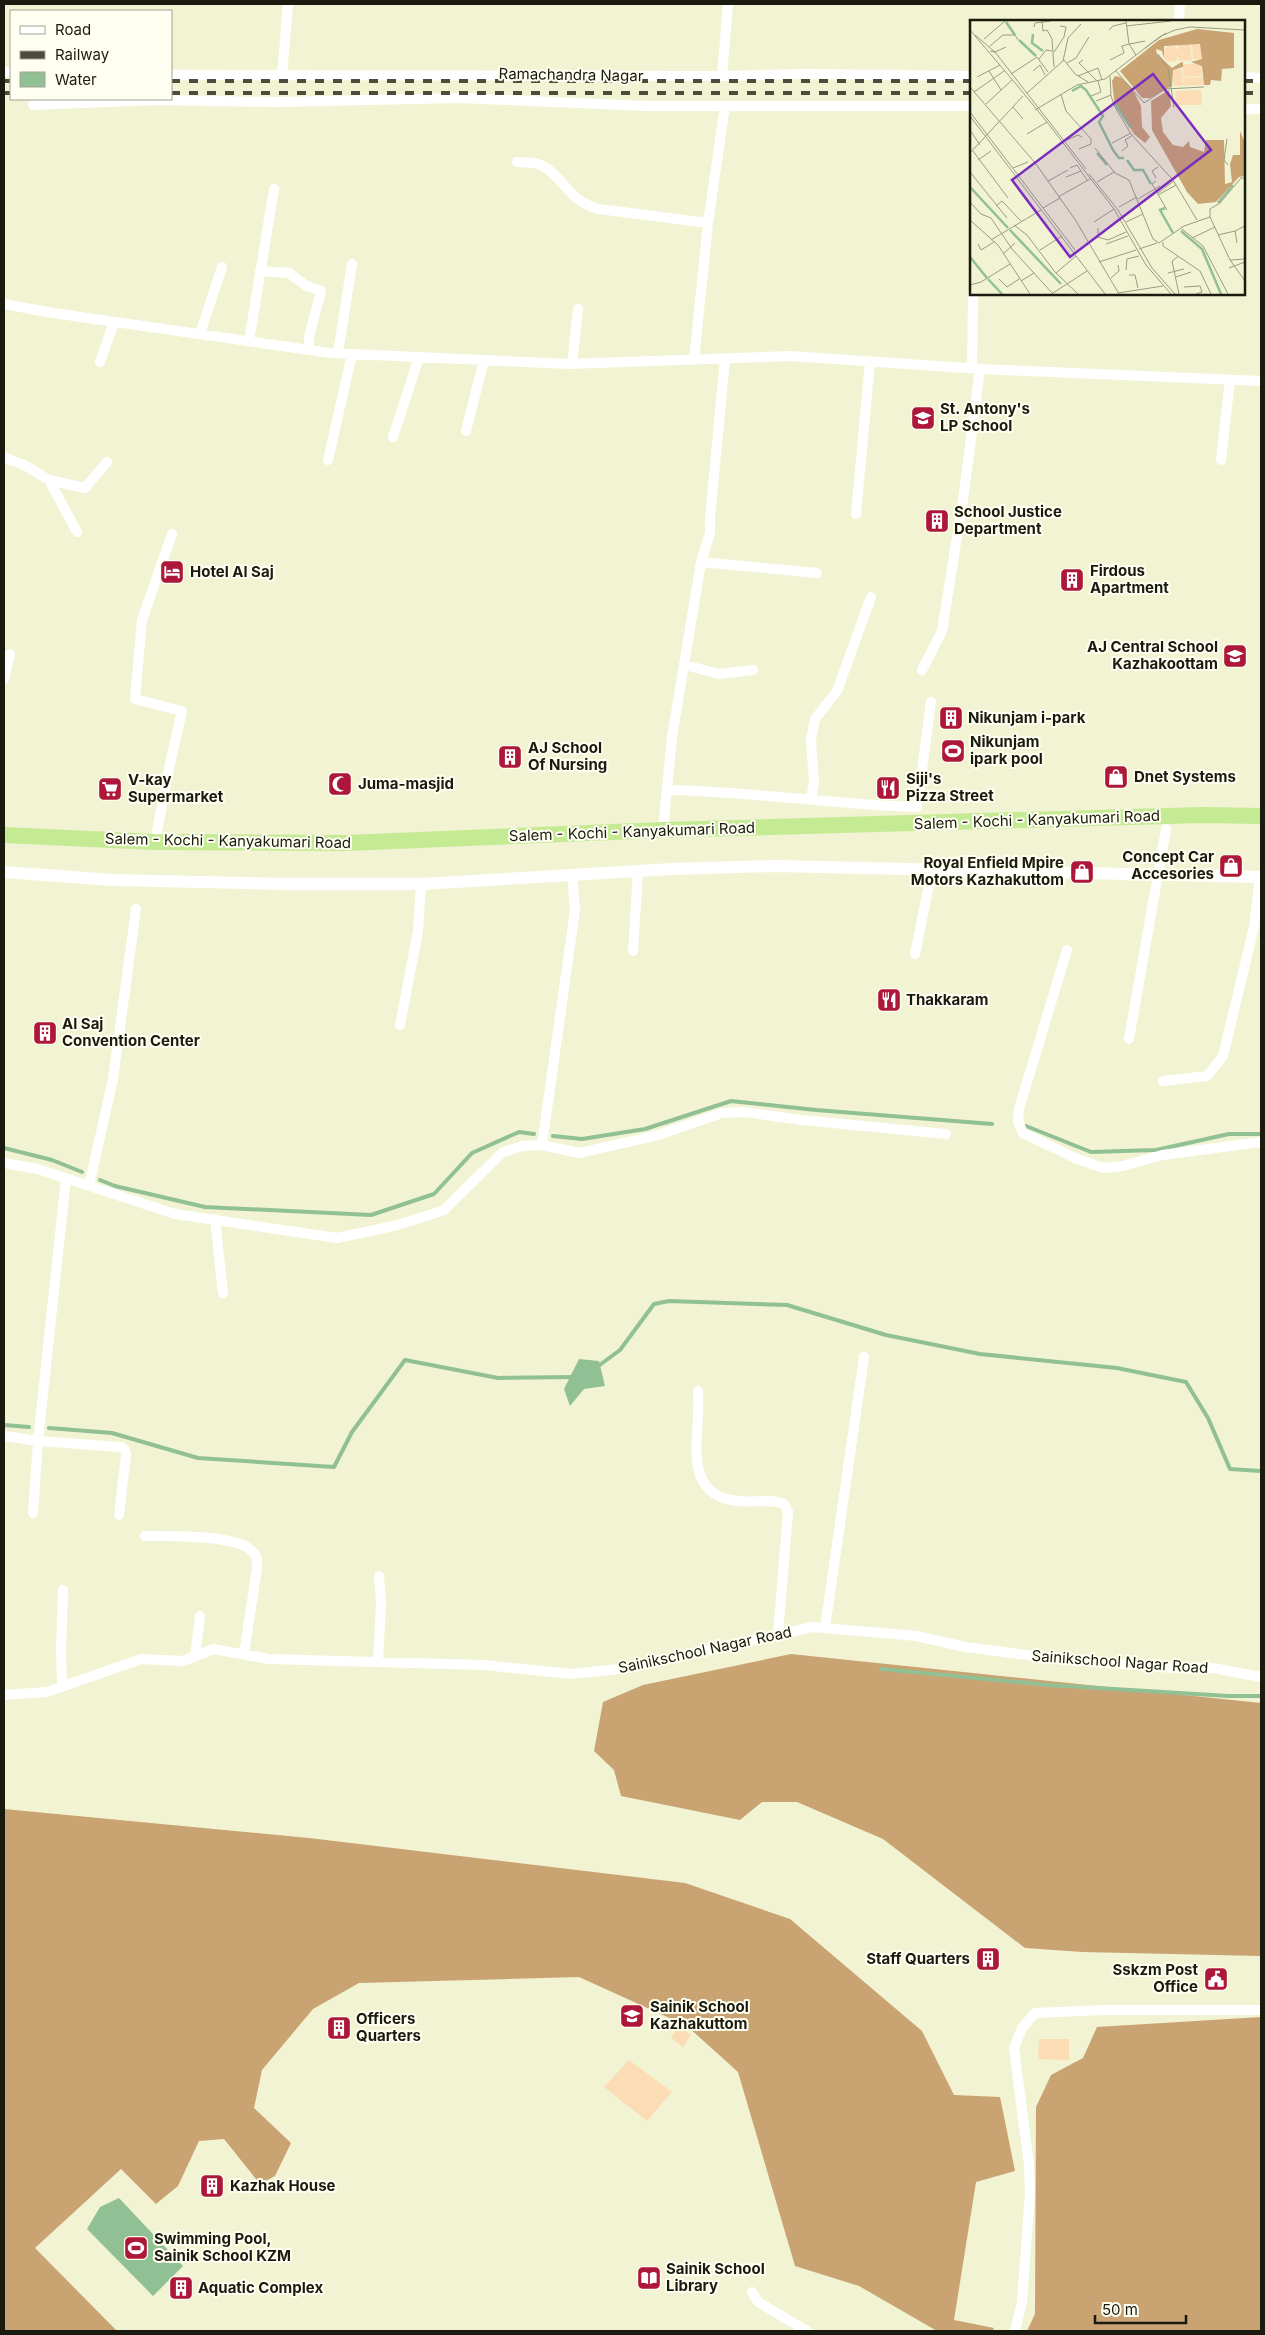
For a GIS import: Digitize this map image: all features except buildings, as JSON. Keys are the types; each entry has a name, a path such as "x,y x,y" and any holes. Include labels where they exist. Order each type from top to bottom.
{"highway":[{"name":"Salem - Kochi - Kanyakumari Road","path":"4,836 155,842 346,843 663,830 1202,815 1261,816"}],"street":[{"path":"282,76 288,4"},
{"path":"722,76 728,4"},
{"path":"1179,20 1180,4"},
{"name":"Ramachandra Nagar","path":"172,76 482,74 970,76"},
{"path":"1245,77 1261,78"},
{"path":"33,105 156,100 278,102 460,98 724,106 970,106"},
{"path":"694,360 708,222 724,106"},
{"path":"1245,109 1261,109"},
{"path":"517,162 540,165 553,174 585,206 708,222"},
{"path":"249,341 274,188"},
{"path":"338,353 352,264"},
{"path":"200,334 222,267"},
{"path":"260,271 289,273 305,284 321,291 309,337 308,350"},
{"path":"922,670 942,631 964,492 976,369 973,295"},
{"path":"4,304 53,314 308,350 352,354 572,364 791,356 976,369 1261,381"},
{"path":"572,364 578,310"},
{"path":"100,362 114,322"},
{"path":"328,460 352,354"},
{"path":"393,437 419,357"},
{"path":"663,830 672,737 701,562 710,533 725,358"},
{"path":"466,432 484,360"},
{"path":"856,514 870,362"},
{"path":"1220,460 1230,380"},
{"path":"4,457 26,466 49,480 85,488 107,462"},
{"path":"49,480 77,532"},
{"path":"155,842 168,768 182,711 135,699 142,620 172,534"},
{"path":"701,562 817,573"},
{"path":"811,799 814,782 811,740 815,719 837,691 871,597"},
{"path":"4,679 10,654"},
{"path":"685,665 719,674 753,670"},
{"path":"667,790 718,790 882,806 917,807 931,702"},
{"path":"1129,1039 1166,829"},
{"path":"4,872 113,880 421,884 776,866 1260,877 1254,927 1224,1056 1207,1076 1163,1081"},
{"path":"915,954 932,870"},
{"path":"633,951 638,872"},
{"path":"542,1145 575,910 572,876"},
{"path":"400,1025 418,931 421,884"},
{"path":"89,1186 113,1079 136,909"},
{"path":"1067,950 1019,1109 1018,1121 1023,1133 1075,1158 1103,1168 1123,1166 1162,1155 1261,1142"},
{"path":"4,1163 38,1169 175,1214 337,1238 380,1230 444,1210 503,1152 522,1146 542,1145 579,1153 658,1135 722,1113 744,1112 802,1120 946,1134"},
{"path":"33,1513 38,1441 66,1178"},
{"path":"215,1219 223,1293"},
{"path":"826,1628 864,1357"},
{"path":"698,1391 697,1455 699,1474 705,1488 717,1496 737,1501 777,1501 784,1504 788,1512 778,1633"},
{"path":"4,1436 38,1441 113,1446 126,1450 119,1515"},
{"path":"144,1536 208,1536 248,1548 254,1552 257,1559 257,1568 244,1654"},
{"path":"378,1662 381,1604 379,1576"},
{"path":"62,1686 60,1649 63,1590"},
{"path":"195,1656 200,1616"},
{"name":"Sainikschool Nagar Road","path":"4,1695 47,1692 141,1659 183,1661 213,1649 269,1659 484,1665 571,1674 628,1668 717,1650 778,1633 812,1627 916,1636 965,1648 1173,1668 1214,1668 1261,1677"},
{"path":"1015,2331 1022,2302 1030,2192 1029,2165 1014,2048 1022,2028 1035,2013 1104,2010 1261,2010"},
{"path":"752,2292 758,2302 807,2331"}],"shaded area":[{"path":"791,1654 1261,1703 1261,1956 1082,1952 1025,1948 883,1839 797,1802 762,1802 740,1820 621,1796 614,1770 594,1751 603,1702 643,1685"},
{"path":"4,1809 309,1838 685,1883 790,1919 922,2031 954,2095 1000,2097 1015,2171 976,2182 954,2320 994,2328 992,2331 937,2331 859,2286 795,2266 738,2072 687,2026 579,1977 359,1983 313,2009 262,2070 254,2108 291,2143 275,2176 260,2184 224,2139 199,2141 178,2186 156,2204 121,2169 35,2248 117,2331 4,2331"},
{"path":"1261,2017 1261,2331 1027,2331 1035,2314 1036,2107 1051,2075 1083,2058 1097,2027"},
{"path":"679,2026 691,2035 683,2047 671,2038"},
{"path":"1039,2039 1069,2039 1069,2060 1038,2059"},
{"path":"629,2060 672,2092 647,2121 604,2087"}],"water":[{"path":"579,1359 599,1361 605,1386 584,1389 570,1406 564,1389"},
{"name":"Swimming Pool, Sainik School KZM","path":"119,2198 183,2266 153,2296 87,2229 100,2207"}],"waterway":[{"path":"553,1136 582,1139 645,1129 731,1101 816,1110 992,1124"},
{"path":"1026,1126 1091,1152 1156,1150 1229,1134 1261,1134"},
{"path":"100,1180 115,1186 205,1207 371,1215 434,1194 472,1153 519,1132 534,1134"},
{"path":"4,1148 52,1160 82,1172"},
{"path":"597,1367 620,1350 654,1304 669,1301 787,1305 886,1335 980,1354 1117,1368 1186,1382 1208,1418 1230,1469 1261,1471"},
{"path":"49,1428 112,1433 198,1458 334,1467 352,1432 405,1360 498,1378 574,1377"},
{"path":"4,1425 29,1427"},
{"path":"881,1669 1049,1685 1228,1696 1261,1696"}],"railway":[{"path":"4,81 10,81"},
{"path":"172,81 970,81"},
{"path":"1245,81 1261,81"},
{"path":"4,93 10,93"},
{"path":"172,93 970,93"},
{"path":"1245,93 1261,93"}],"place":[{"name":"St. Antony's LP School","path":"923,418"},
{"name":"School Justice Department","path":"937,521"},
{"name":"Hotel Al Saj","path":"172,572"},
{"name":"Firdous Apartment","path":"1072,580"},
{"name":"AJ Central School Kazhakoottam","path":"1235,656"},
{"name":"Nikunjam i-park","path":"951,718"},
{"name":"Nikunjam ipark pool","path":"953,751"},
{"name":"AJ School Of Nursing","path":"510,757"},
{"name":"Dnet Systems","path":"1116,777"},
{"name":"Juma-masjid","path":"340,784"},
{"name":"Siji's Pizza Street","path":"888,788"},
{"name":"V-kay Supermarket","path":"110,789"},
{"name":"Concept Car Accesories","path":"1231,866"},
{"name":"Royal Enfield Mpire Motors Kazhakuttom","path":"1082,872"},
{"name":"Thakkaram","path":"889,1000"},
{"name":"Al Saj Convention Center","path":"45,1033"},
{"name":"Staff Quarters","path":"988,1959"},
{"name":"Sskzm Post Office","path":"1216,1979"},
{"name":"Sainik School Kazhakuttom","path":"632,2016"},
{"name":"Officers Quarters","path":"339,2028"},
{"name":"Kazhak House","path":"212,2186"},
{"name":"Swimming Pool, Sainik School KZM","path":"136,2248"},
{"name":"Sainik School Library","path":"649,2278"},
{"name":"Aquatic Complex","path":"181,2288"}]}
